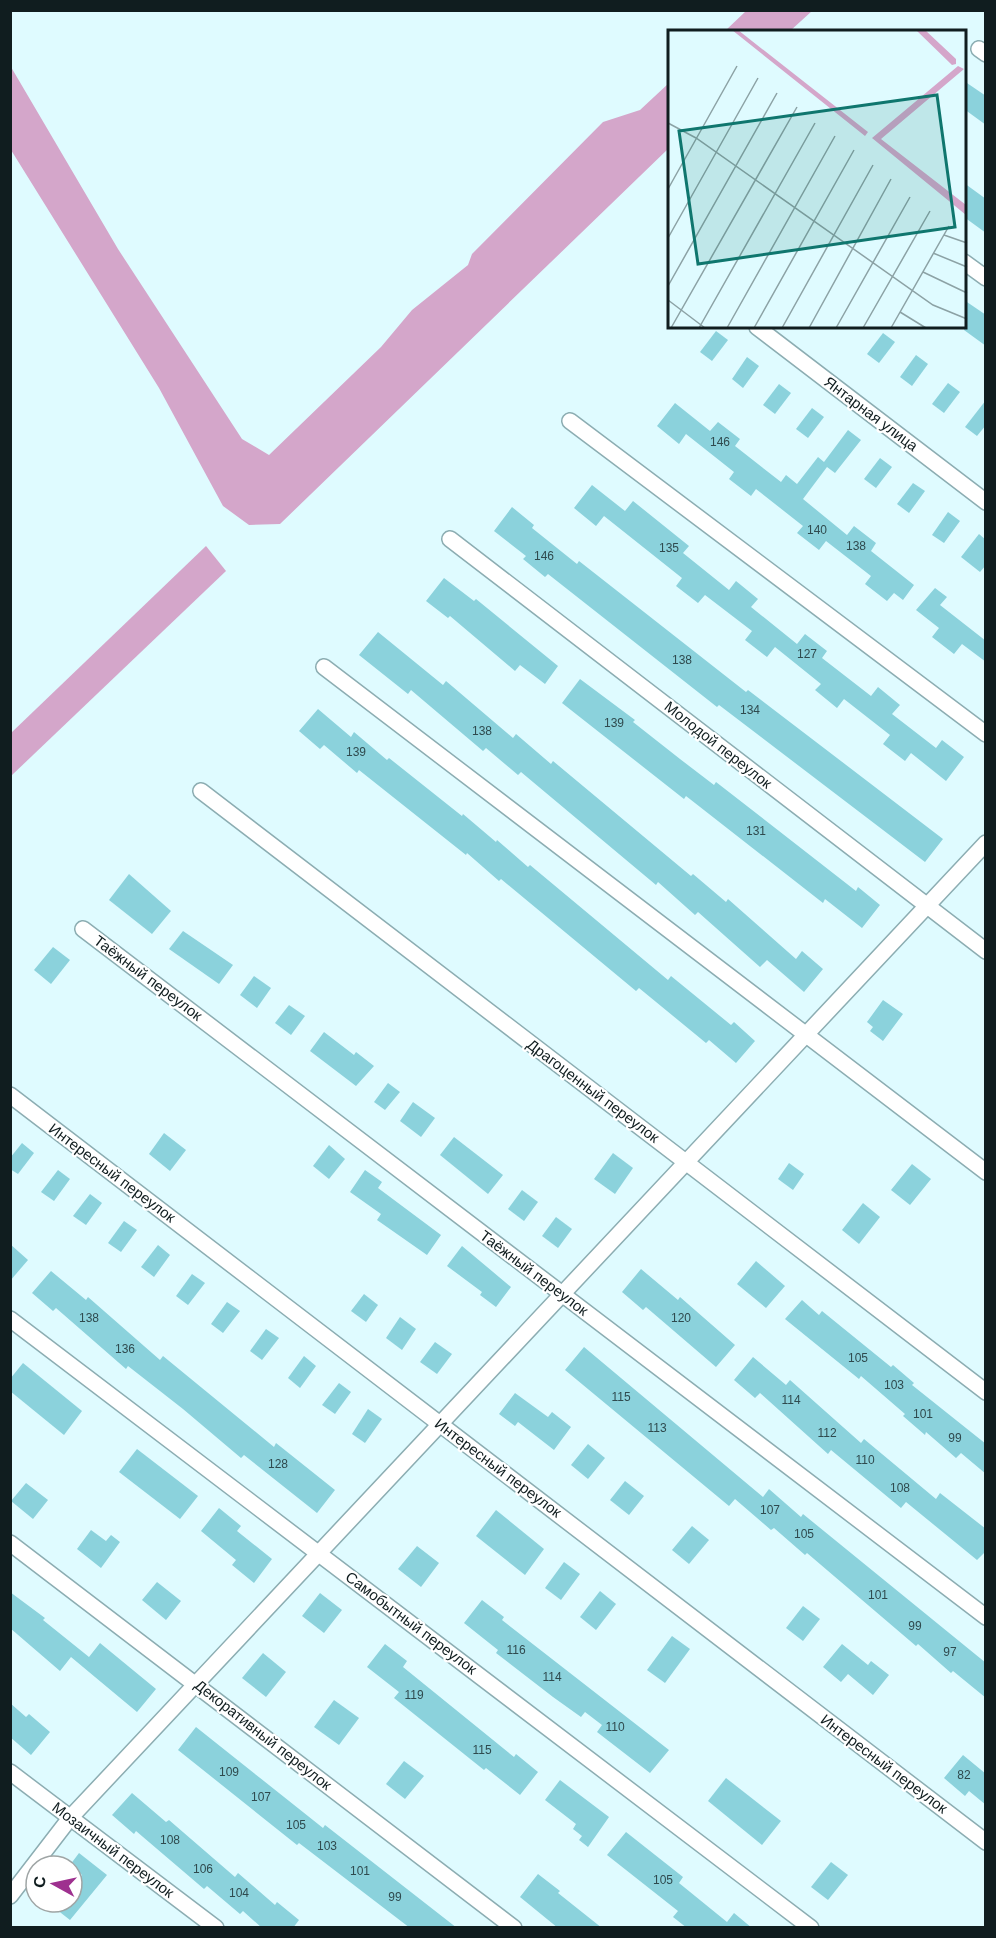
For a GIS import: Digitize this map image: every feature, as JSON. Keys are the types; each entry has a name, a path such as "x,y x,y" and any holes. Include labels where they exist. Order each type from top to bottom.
{"street":[{"path":"966,263 986,278"},
{"name":"Янтарная улица","path":"758,328 986,502"},
{"path":"570,421 986,734"},
{"name":"Молодой переулок","path":"450,539 986,951"},
{"path":"324,667 986,1172"},
{"name":"Драгоценный переулок","path":"201,791 986,1392"},
{"path":"10,1896 70,1818 986,843"},
{"name":"Таёжный переулок","path":"83,928 986,1617"},
{"name":"Интересный переулок","path":"10,1095 986,1842"},
{"name":"Самобытный переулок","path":"10,1319 811,1928"},
{"name":"Декоративный переулок","path":"10,1543 514,1928"},
{"name":"Мозаичный переулок","path":"10,1772 216,1928"}],"shaded area":[{"path":"746,10 812,11 791,30 726,30"},
{"path":"11,67 118,249 242,439 269,455 381,347 412,310 468,265 472,254 603,122 640,110 668,84 668,149 280,524 249,525 223,506 159,388 11,150"},
{"path":"206,546 226,571 11,776 11,733"}],"building":[{"path":"966,82 986,96 986,125 966,110"},
{"path":"966,184 986,199 986,233 966,218"},
{"path":"966,301 986,315 986,346 964,330 966,328"},
{"path":"716,331 728,340 712,361 700,352"},
{"path":"883,333 895,342 879,363 867,354"},
{"path":"916,355 928,364 912,386 900,377"},
{"path":"747,357 759,366 743,388 732,379"},
{"path":"948,383 960,392 944,413 932,404"},
{"path":"779,384 791,393 775,414 763,405"},
{"path":"986,400 986,425 977,436 965,427"},
{"path":"675,403 710,431 718,422 740,439 735,446 781,482 786,475 797,484 818,457 824,462 848,430 861,440 835,473 827,467 803,499 847,535 854,526 876,543 871,551 914,585 903,600 894,593 887,601 865,584 871,576 826,541 819,550 797,533 803,526 756,489 751,496 729,479 734,472 686,434 679,444 657,426"},
{"path":"812,408 824,417 808,438 796,429"},
{"path":"880,458 892,467 876,488 864,479"},
{"path":"913,483 925,491 909,513 897,504"},
{"path":"592,485 625,511 633,501 689,546 683,553 729,590 736,581 758,599 751,607 797,644 805,634 827,651 822,658 871,696 878,687 900,705 892,714 936,748 942,740 964,757 946,781 911,753 905,761 883,744 890,735 844,699 837,708 815,690 821,684 775,647 767,657 745,640 752,631 705,595 698,603 676,586 682,578 604,516 596,526 574,508"},
{"path":"512,507 534,525 532,528 577,564 579,561 746,692 748,690 943,839 925,862 719,705 717,707 548,574 545,577 523,559 526,556 494,531"},
{"path":"948,512 960,521 944,543 932,535"},
{"path":"979,534 986,540 986,565 980,572 961,557"},
{"path":"444,578 474,601 476,599 558,666 545,684 520,665 515,671 450,616 448,618 426,601"},
{"path":"935,588 947,597 940,605 986,641 986,662 962,644 954,654 932,637 939,628 916,610"},
{"path":"378,632 443,685 446,681 513,738 516,734 551,764 553,761 691,876 693,874 726,902 728,899 796,959 802,951 823,969 804,992 767,960 760,967 698,912 695,915 658,882 656,885 521,772 518,775 486,748 483,751 411,690 408,694 359,655"},
{"path":"580,679 635,720 633,722 714,785 716,782 856,891 858,887 880,905 862,928 825,899 823,903 686,796 684,799 562,703"},
{"path":"318,709 351,737 354,732 387,760 389,758 462,816 463,814 528,867 530,865 668,980 671,976 731,1025 734,1022 755,1041 736,1063 709,1040 706,1043 639,988 636,991 501,879 499,881 467,853 466,855 359,770 357,773 324,745 320,749 299,731"},
{"path":"129,874 171,911 152,934 109,900"},
{"path":"183,931 233,965 219,984 169,949"},
{"path":"53,947 70,960 51,984 34,970"},
{"path":"254,976 271,988 257,1008 240,995"},
{"path":"883,1000 903,1014 883,1041 870,1031 873,1027 867,1022"},
{"path":"289,1005 305,1016 291,1035 275,1023"},
{"path":"324,1032 354,1055 356,1052 374,1066 356,1086 310,1051"},
{"path":"388,1083 400,1092 385,1110 374,1102"},
{"path":"413,1102 435,1118 421,1137 400,1121"},
{"path":"164,1133 186,1150 170,1171 149,1154"},
{"path":"454,1137 503,1175 488,1194 440,1155"},
{"path":"22,1143 34,1153 18,1174 10,1169 10,1158"},
{"path":"329,1145 345,1159 329,1179 313,1166"},
{"path":"613,1153 633,1168 615,1194 594,1179"},
{"path":"789,1163 804,1174 793,1190 778,1179"},
{"path":"912,1164 931,1179 910,1205 891,1190"},
{"path":"58,1170 70,1179 54,1201 41,1192"},
{"path":"365,1170 382,1182 378,1188 441,1235 427,1255 377,1220 381,1214 350,1192"},
{"path":"522,1190 538,1202 524,1221 508,1209"},
{"path":"90,1194 102,1203 86,1225 73,1216"},
{"path":"863,1203 880,1217 859,1244 842,1230"},
{"path":"556,1217 572,1229 558,1248 542,1236"},
{"path":"124,1221 137,1230 121,1252 108,1243"},
{"path":"10,1244 28,1260 10,1281"},
{"path":"158,1245 170,1255 154,1277 141,1267"},
{"path":"462,1246 511,1287 496,1307 480,1295 482,1292 447,1266"},
{"path":"756,1261 785,1286 766,1308 737,1284"},
{"path":"641,1269 678,1300 680,1297 735,1345 716,1367 646,1307 643,1310 622,1292"},
{"path":"51,1271 86,1300 88,1297 160,1360 163,1356 274,1447 276,1443 335,1490 317,1513 244,1455 241,1458 128,1366 126,1369 56,1308 53,1311 32,1293"},
{"path":"192,1274 205,1283 188,1305 176,1296"},
{"path":"364,1294 378,1305 366,1322 351,1311"},
{"path":"802,1300 819,1315 822,1311 891,1367 893,1365 914,1383 912,1385 986,1444 986,1474 961,1453 956,1458 926,1432 925,1435 903,1416 905,1414 861,1376 859,1379 785,1319"},
{"path":"227,1302 240,1311 223,1333 211,1324"},
{"path":"400,1317 416,1329 402,1350 386,1338"},
{"path":"266,1329 279,1338 262,1360 250,1351"},
{"path":"435,1342 452,1354 437,1374 420,1362"},
{"path":"584,1347 763,1497 769,1489 801,1517 803,1514 986,1663 986,1698 953,1671 951,1673 918,1644 916,1646 807,1553 805,1555 774,1528 771,1530 735,1499 729,1506 565,1370"},
{"path":"304,1356 316,1366 300,1388 288,1378"},
{"path":"753,1357 786,1385 790,1380 861,1443 864,1439 936,1499 940,1493 986,1529 986,1551 977,1560 906,1502 901,1508 831,1450 828,1454 760,1393 755,1398 734,1380"},
{"path":"23,1363 82,1411 64,1435 10,1391 10,1379"},
{"path":"339,1383 351,1392 335,1414 322,1405"},
{"path":"515,1393 548,1417 552,1412 571,1427 554,1450 518,1422 515,1426 499,1414"},
{"path":"368,1409 382,1419 365,1443 352,1434"},
{"path":"588,1444 605,1458 588,1479 571,1465"},
{"path":"137,1449 198,1496 180,1519 119,1472"},
{"path":"625,1481 644,1496 629,1515 610,1500"},
{"path":"26,1483 48,1500 33,1519 11,1501"},
{"path":"219,1508 241,1526 237,1531 272,1559 254,1583 232,1565 236,1560 201,1531"},
{"path":"496,1510 544,1549 525,1575 476,1536"},
{"path":"692,1526 709,1540 689,1564 672,1550"},
{"path":"91,1530 106,1541 111,1535 120,1542 101,1568 77,1549"},
{"path":"417,1546 439,1563 421,1587 398,1569"},
{"path":"564,1562 580,1574 561,1600 545,1588"},
{"path":"157,1582 181,1601 166,1620 142,1600"},
{"path":"600,1591 616,1604 596,1630 580,1617"},
{"path":"10,1592 45,1618 43,1620 89,1657 100,1643 156,1689 137,1712 71,1657 60,1671 10,1628"},
{"path":"320,1593 342,1610 324,1633 302,1616"},
{"path":"482,1600 504,1617 502,1620 669,1750 650,1773 597,1732 602,1725 585,1712 581,1717 553,1697 496,1653 498,1650 464,1623"},
{"path":"803,1606 820,1619 803,1641 786,1628"},
{"path":"672,1636 690,1649 665,1683 647,1670"},
{"path":"385,1644 407,1661 403,1667 514,1757 516,1754 538,1772 520,1795 486,1768 484,1770 394,1698 399,1692 367,1667"},
{"path":"842,1644 868,1665 871,1661 889,1675 873,1695 848,1674 841,1682 823,1667"},
{"path":"263,1653 286,1672 266,1697 242,1678"},
{"path":"334,1700 359,1718 339,1745 314,1727"},
{"path":"10,1703 26,1717 29,1714 50,1732 31,1755 10,1737"},
{"path":"196,1727 323,1828 325,1825 457,1928 410,1928 299,1843 297,1845 178,1750"},
{"path":"963,1755 986,1774 986,1805 969,1791 965,1796 944,1778"},
{"path":"404,1761 424,1776 405,1799 386,1784"},
{"path":"726,1778 781,1821 762,1845 708,1801"},
{"path":"560,1780 609,1817 588,1847 579,1840 582,1836 573,1829 576,1824 545,1800"},
{"path":"132,1793 166,1822 169,1820 235,1877 238,1873 275,1905 277,1902 299,1920 293,1928 262,1928 243,1911 240,1914 207,1886 204,1889 136,1831 134,1834 112,1815"},
{"path":"626,1832 683,1877 679,1883 727,1922 734,1913 752,1928 687,1928 673,1917 678,1911 607,1855"},
{"path":"84,1857 107,1875 84,1903"},
{"path":"831,1862 848,1875 828,1900 811,1887"},
{"path":"538,1874 602,1928 558,1928 520,1897"},
{"path":"62,1914 75,1914 70,1920"}]}
